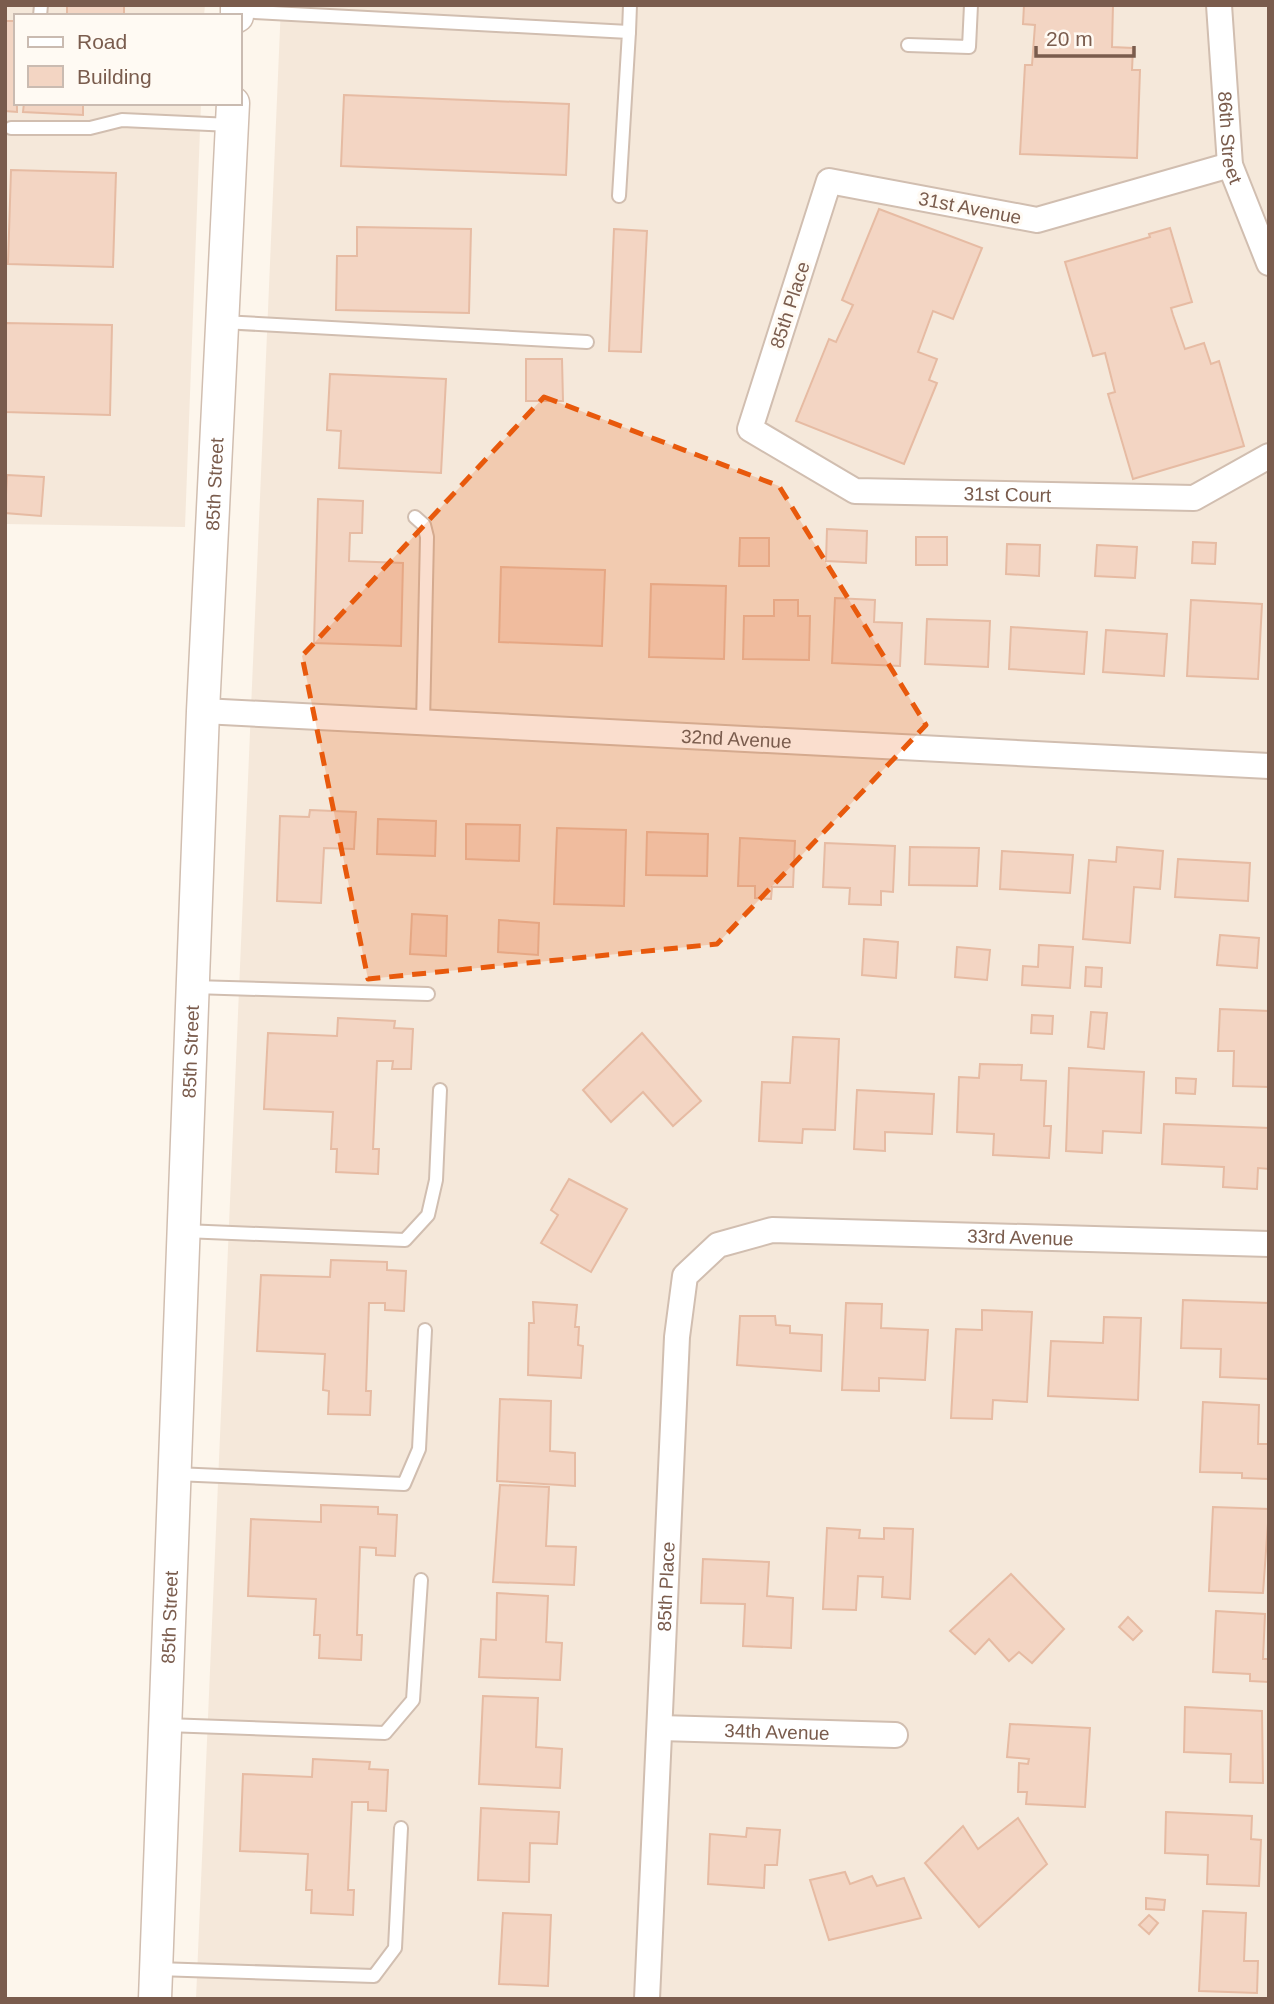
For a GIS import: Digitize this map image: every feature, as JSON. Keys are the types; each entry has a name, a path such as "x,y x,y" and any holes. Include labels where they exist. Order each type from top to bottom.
{"street":[{"name":"86th Street","path":"1219,5 1230,165 1269,262"},
{"name":"85th Street","path":"156,1984 203,711 232,114"},
{"name":"31st Avenue","path":"830,181 1037,220 1230,165"},
{"name":"85th Place","path":"750,429 830,181"},
{"name":"31st Court","path":"750,429 855,491 1194,498 1269,456"},
{"name":"32nd Avenue","path":"203,711 1269,766"},
{"name":"85th Place","path":"647,1999 677,1337 685,1276 718,1245 772,1230"},
{"name":"33rd Avenue","path":"772,1230 1269,1244"},
{"name":"34th Avenue","path":"660,1728 895,1735"}],"lane":[{"path":"619,196 630,5"},
{"path":"908,45 969,47 971,5"},
{"path":"237,11 629,32"},
{"path":"11,128 90,128 122,120 232,114"},
{"path":"222,322 587,342"},
{"path":"415,517 424,525 427,537 423,723"},
{"path":"192,987 428,994"},
{"path":"183,1231 405,1240 428,1215 431,1203 436,1180 440,1090"},
{"path":"175,1474 404,1484 419,1449 425,1330"},
{"path":"166,1725 385,1733 413,1700 421,1580"},
{"path":"156,1984 374,1976 396,1948 401,1828"}],"highlighted area":[{"path":"544,397 779,486 926,725 717,944 368,979 302,656"}],"shaded area":[{"path":"5,5 205,5 204,14 14,14 14,105 201,105 185,527 5,524"},
{"path":"281,5 1269,5 1269,1999 196,1999"}],"building":[{"path":"67,5 124,5 124,14 67,14"},
{"path":"1024,5 1113,5 1112,47 1133,48 1132,70 1140,70 1137,158 1020,154 1025,65 1032,65 1035,25 1023,24"},
{"path":"5,21 14,21 14,105 17,105 17,112 5,111"},
{"path":"344,95 569,104 566,175 341,166"},
{"path":"24,105 83,105 83,115 23,112"},
{"path":"11,170 116,173 113,267 8,264"},
{"path":"879,209 982,248 953,319 933,311 918,352 937,359 929,380 937,383 904,464 796,421 829,339 836,342 853,305 842,300"},
{"path":"357,227 471,229 469,313 336,310 337,256 357,256"},
{"path":"1170,228 1192,302 1171,308 1173,315 1185,349 1204,343 1211,364 1219,361 1244,446 1133,479 1108,394 1115,392 1105,353 1093,356 1065,262 1150,237 1149,234"},
{"path":"614,229 647,231 641,352 609,351"},
{"path":"5,323 112,325 110,415 5,412"},
{"path":"526,359 562,359 563,401 526,401"},
{"path":"330,374 446,379 441,473 339,468 341,431 327,430"},
{"path":"7,475 44,477 41,516 5,513"},
{"path":"318,499 363,501 362,533 350,533 349,561 403,563 401,646 314,643"},
{"path":"827,529 867,531 866,563 826,561"},
{"path":"916,537 947,537 947,565 916,565"},
{"path":"740,538 769,538 769,566 739,566"},
{"path":"1193,542 1216,543 1215,564 1192,563"},
{"path":"1007,544 1040,545 1039,576 1006,574"},
{"path":"1097,545 1137,547 1135,578 1095,576"},
{"path":"501,567 605,570 602,646 499,642"},
{"path":"651,584 726,586 724,659 649,657"},
{"path":"835,598 875,600 874,622 902,623 900,666 832,663"},
{"path":"774,600 798,600 798,616 810,616 809,660 743,659 744,616 774,616"},
{"path":"1191,600 1262,604 1258,679 1187,676"},
{"path":"927,619 990,621 988,667 925,664"},
{"path":"1011,627 1087,632 1084,674 1009,669"},
{"path":"1106,630 1167,634 1164,676 1103,672"},
{"path":"310,810 356,812 354,849 324,848 321,903 277,901 280,816 309,817"},
{"path":"378,819 436,821 435,856 377,854"},
{"path":"466,824 520,825 519,861 466,859"},
{"path":"557,828 626,830 624,906 554,904"},
{"path":"647,832 708,834 707,876 646,875"},
{"path":"740,838 795,841 793,887 772,887 771,899 755,898 755,886 738,886"},
{"path":"825,843 895,846 893,892 881,891 881,905 849,904 850,888 823,887"},
{"path":"910,847 979,848 977,886 909,885"},
{"path":"1117,847 1163,851 1160,889 1134,887 1130,943 1083,939 1089,860 1116,862"},
{"path":"1002,851 1073,855 1070,893 1000,889"},
{"path":"1178,859 1250,863 1248,901 1175,897"},
{"path":"412,914 447,916 446,956 410,954"},
{"path":"499,920 539,923 538,955 498,952"},
{"path":"1220,935 1259,938 1257,968 1217,965"},
{"path":"864,939 898,942 896,978 862,975"},
{"path":"1039,945 1073,947 1070,988 1022,985 1023,966 1038,967"},
{"path":"957,947 990,950 987,980 955,977"},
{"path":"1086,967 1102,968 1101,987 1085,986"},
{"path":"1220,1009 1269,1011 1269,1087 1233,1086 1234,1051 1218,1051"},
{"path":"1091,1012 1107,1013 1104,1049 1088,1047"},
{"path":"1032,1015 1053,1016 1052,1034 1031,1033"},
{"path":"338,1018 395,1021 394,1028 413,1029 411,1069 392,1069 393,1061 377,1061 373,1149 379,1149 378,1174 336,1172 337,1149 331,1149 333,1112 264,1109 268,1033 337,1036"},
{"path":"642,1033 701,1101 673,1126 643,1092 611,1122 583,1090"},
{"path":"793,1037 839,1039 835,1130 803,1129 802,1143 759,1141 762,1082 790,1083"},
{"path":"980,1064 1022,1065 1021,1080 1046,1081 1044,1126 1051,1126 1049,1158 993,1155 994,1134 957,1132 959,1077 979,1078"},
{"path":"1069,1068 1144,1072 1141,1133 1103,1131 1102,1153 1066,1151"},
{"path":"1176,1078 1196,1079 1195,1094 1176,1093"},
{"path":"857,1090 934,1094 932,1134 885,1132 885,1151 854,1149"},
{"path":"1164,1124 1269,1128 1269,1169 1258,1168 1257,1189 1223,1187 1224,1167 1162,1164"},
{"path":"569,1179 627,1209 591,1272 541,1243 558,1215 551,1210"},
{"path":"331,1260 387,1262 387,1270 406,1271 404,1311 385,1310 385,1303 369,1303 366,1391 371,1391 370,1415 328,1414 329,1391 323,1390 325,1354 257,1351 261,1275 330,1277"},
{"path":"1183,1300 1269,1303 1269,1379 1220,1377 1221,1349 1181,1348"},
{"path":"533,1302 577,1305 575,1327 579,1327 578,1345 583,1346 581,1378 528,1375 529,1323 534,1323"},
{"path":"846,1303 882,1304 881,1328 928,1330 925,1380 879,1378 879,1391 842,1390"},
{"path":"982,1310 1032,1312 1027,1402 993,1400 992,1419 951,1418 956,1329 982,1330"},
{"path":"740,1316 775,1316 776,1325 790,1326 790,1333 822,1335 821,1371 737,1365"},
{"path":"1104,1317 1141,1318 1138,1400 1048,1396 1051,1341 1103,1343"},
{"path":"500,1399 551,1401 550,1451 575,1453 575,1486 497,1481"},
{"path":"1203,1402 1259,1405 1258,1444 1269,1444 1269,1479 1242,1478 1242,1473 1200,1472"},
{"path":"500,1485 549,1487 546,1546 576,1547 574,1585 493,1582"},
{"path":"321,1505 378,1507 378,1514 397,1515 395,1556 376,1555 376,1548 360,1547 357,1635 362,1635 361,1660 319,1658 320,1635 314,1635 316,1599 248,1596 251,1519 321,1522"},
{"path":"1213,1507 1269,1509 1263,1593 1209,1591"},
{"path":"827,1528 860,1530 859,1538 884,1539 884,1528 913,1529 910,1599 882,1597 883,1577 858,1576 856,1610 823,1609"},
{"path":"703,1559 769,1562 767,1596 793,1598 791,1648 743,1646 745,1604 701,1603"},
{"path":"1011,1574 1064,1629 1032,1663 1019,1652 1009,1661 989,1639 975,1654 950,1631"},
{"path":"497,1593 548,1596 546,1642 562,1643 560,1680 479,1677 481,1639 496,1640"},
{"path":"1216,1611 1265,1614 1263,1659 1269,1659 1269,1682 1250,1681 1250,1674 1213,1672"},
{"path":"1128,1617 1142,1631 1133,1640 1119,1627"},
{"path":"483,1696 538,1698 536,1747 562,1749 560,1788 479,1784"},
{"path":"1185,1707 1262,1711 1263,1783 1230,1782 1231,1754 1184,1752"},
{"path":"1010,1724 1090,1728 1085,1807 1026,1804 1027,1792 1018,1792 1019,1763 1028,1764 1029,1759 1007,1757"},
{"path":"313,1759 370,1762 369,1769 388,1770 386,1811 368,1810 368,1802 352,1802 348,1890 354,1890 353,1915 311,1913 312,1890 306,1890 308,1854 240,1851 243,1774 312,1777"},
{"path":"481,1808 559,1812 557,1844 530,1843 529,1882 478,1880"},
{"path":"1166,1812 1252,1816 1251,1839 1261,1840 1259,1886 1207,1884 1208,1855 1165,1853"},
{"path":"1018,1818 1047,1864 979,1927 925,1863 963,1826 978,1849"},
{"path":"747,1828 780,1830 777,1865 765,1865 764,1888 708,1884 710,1834 746,1837"},
{"path":"845,1872 850,1884 872,1876 877,1886 904,1878 921,1918 829,1940 810,1880"},
{"path":"1146,1898 1165,1900 1164,1910 1146,1909"},
{"path":"1203,1911 1246,1913 1244,1961 1258,1961 1257,1993 1199,1991"},
{"path":"503,1913 551,1915 548,1986 499,1984"},
{"path":"1149,1915 1158,1923 1149,1934 1139,1925"}]}
